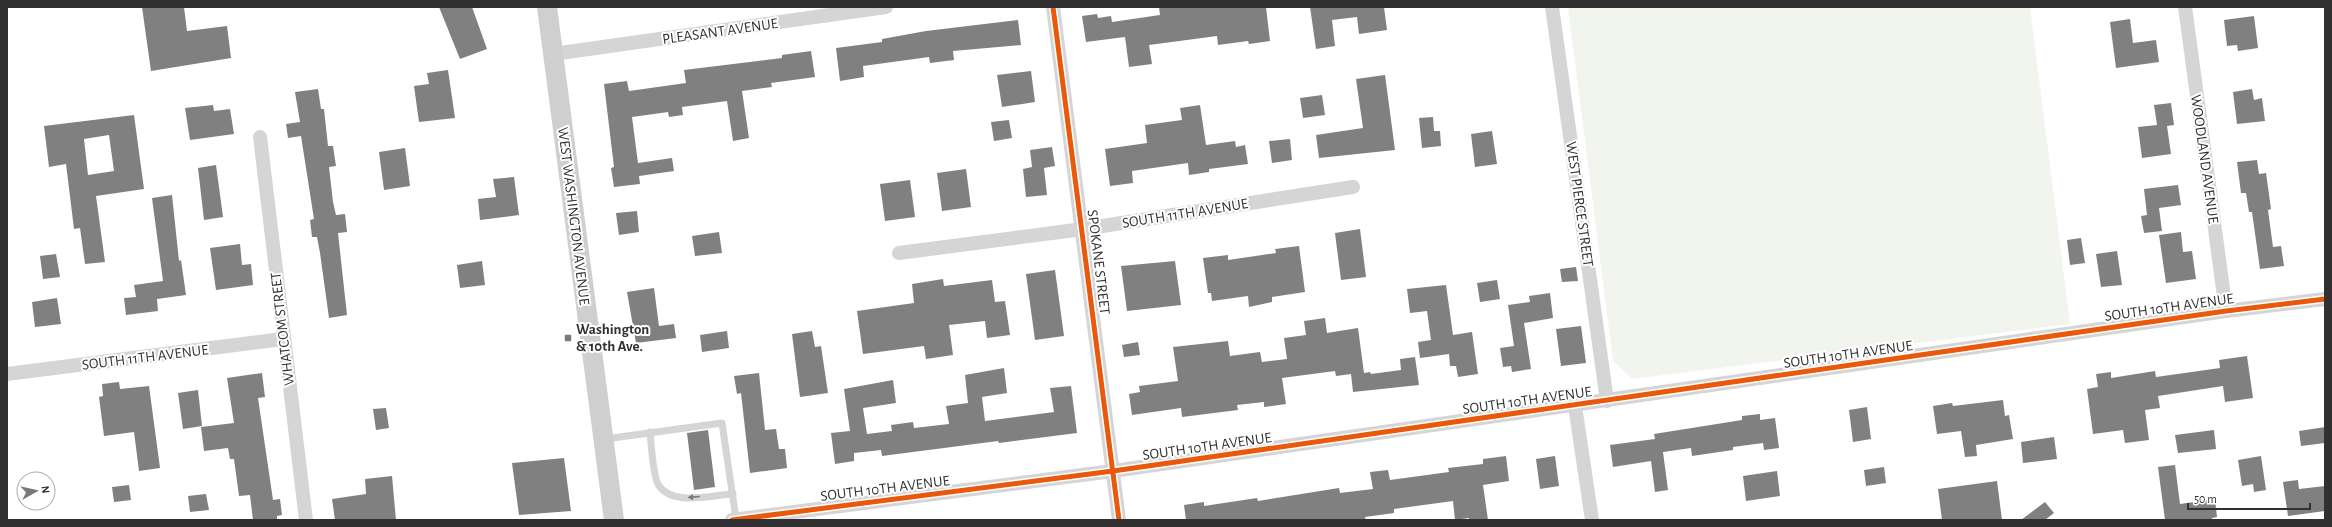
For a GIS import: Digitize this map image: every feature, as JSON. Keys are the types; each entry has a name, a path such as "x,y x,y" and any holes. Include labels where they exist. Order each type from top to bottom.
{"main road":[{"name":"WEST WASHINGTON AVENUE","path":"547,7 614,520"}],"street":[{"name":"PLEASANT AVENUE","path":"553,54 886,7"},
{"name":"SPOKANE STREET","path":"1053,7 1083,229 1119,520"},
{"name":"WEST PIERCE STREET","path":"1552,7 1607,401"},
{"name":"WOODLAND AVENUE","path":"2185,7 2226,311"},
{"name":"WHATCOM STREET","path":"260,137 283,339 306,520"},
{"name":"SOUTH 11TH AVENUE","path":"899,253 1083,229 1352,187"},
{"name":"SOUTH 10TH AVENUE","path":"732,520 812,515 2226,311 2325,299"},
{"name":"SOUTH 11TH AVENUE","path":"7,374 283,339"},
{"path":"1575,406 1592,520"}],"lane":[{"path":"603,439 722,423 736,520"},
{"path":"650,432 658,483 667,494 681,498 732,494"}],"shaded area":[{"path":"1568,7 2030,7 2070,324 1632,379 1613,361"}],"building":[{"path":"142,7 184,7 187,31 227,26 231,58 151,71"},
{"path":"439,7 472,7 487,49 460,59"},
{"path":"1159,7 1266,7 1270,41 1249,44 1248,41 1218,45 1217,36 1149,45 1152,64 1129,67 1125,37 1086,42 1082,16 1097,14 1098,18 1111,16 1112,22 1160,15"},
{"path":"1310,7 1384,7 1387,30 1359,34 1357,17 1332,20 1335,46 1316,49"},
{"path":"2254,16 2258,48 2238,51 2237,45 2227,46 2224,20"},
{"path":"2130,19 2133,43 2156,40 2159,62 2116,68 2110,22"},
{"path":"1018,20 1021,45 953,51 954,60 930,63 929,57 863,66 864,77 840,81 836,48 882,42 882,39 926,31"},
{"path":"811,51 815,77 771,83 772,87 742,91 749,138 733,141 727,101 682,107 683,115 669,117 668,112 632,117 638,163 672,158 674,171 639,176 640,184 614,187 611,168 614,167 604,84 627,81 629,91 686,83 684,70 782,58 782,55"},
{"path":"448,70 455,118 419,122 414,86 429,84 427,73"},
{"path":"1031,71 1035,102 1002,107 997,75"},
{"path":"1385,75 1395,150 1319,158 1316,135 1363,128 1356,79"},
{"path":"318,89 321,109 324,109 328,146 333,146 336,166 329,167 333,202 336,215 345,214 347,232 338,233 347,315 329,318 317,237 312,237 310,220 314,219 301,136 288,138 286,124 300,122 295,92"},
{"path":"2252,89 2254,100 2262,98 2265,121 2237,124 2233,92"},
{"path":"1322,95 1325,115 1303,118 1300,98"},
{"path":"2171,103 2174,125 2167,126 2171,154 2142,158 2138,127 2157,125 2154,105"},
{"path":"213,105 214,111 230,109 234,134 190,140 185,108"},
{"path":"1200,105 1206,145 1235,141 1236,147 1245,145 1248,164 1209,169 1209,172 1189,175 1188,163 1132,171 1133,183 1110,186 1105,149 1147,143 1145,125 1182,120 1180,108"},
{"path":"134,115 144,189 96,196 105,262 85,264 80,228 74,229 66,164 49,167 44,126","holes":["109,135 114,171 88,175 84,139"]},
{"path":"1433,117 1434,131 1440,131 1441,146 1422,148 1419,118"},
{"path":"1009,120 1012,138 994,141 991,122"},
{"path":"1492,131 1497,164 1475,167 1471,134"},
{"path":"1290,139 1292,160 1272,163 1269,141"},
{"path":"1052,147 1055,166 1044,168 1047,195 1026,197 1023,169 1032,167 1030,150"},
{"path":"405,148 410,186 384,190 379,152"},
{"path":"2257,160 2259,174 2266,173 2271,209 2268,210 2273,247 2281,246 2284,266 2260,269 2252,212 2249,212 2246,193 2241,193 2237,162"},
{"path":"216,165 223,217 204,220 198,168"},
{"path":"966,169 971,207 942,211 937,173"},
{"path":"514,177 519,215 480,220 478,199 496,197 493,179"},
{"path":"910,180 915,217 885,221 880,184"},
{"path":"2178,185 2181,205 2159,208 2162,231 2144,233 2141,216 2147,215 2144,189"},
{"path":"172,195 179,261 181,260 186,295 157,299 158,311 126,315 124,298 136,297 134,285 163,281 152,198"},
{"path":"637,211 639,232 619,235 616,213"},
{"path":"1360,229 1366,277 1341,280 1335,233"},
{"path":"719,232 722,253 695,256 692,236"},
{"path":"2181,232 2183,252 2192,251 2196,279 2166,283 2159,235"},
{"path":"2081,238 2085,263 2070,265 2067,240"},
{"path":"240,244 242,265 251,264 253,285 216,290 210,248"},
{"path":"1299,246 1305,292 1272,297 1272,302 1249,307 1248,296 1212,301 1211,293 1208,293 1203,258 1228,255 1228,260 1276,253 1275,249"},
{"path":"2117,251 2122,285 2101,287 2096,254"},
{"path":"56,254 60,277 43,279 40,256"},
{"path":"482,261 485,285 460,288 457,265"},
{"path":"1175,261 1181,305 1127,311 1121,266"},
{"path":"1576,267 1578,281 1562,282 1560,269"},
{"path":"1055,270 1064,336 1035,340 1026,274"},
{"path":"943,279 944,286 992,280 995,302 1005,301 1010,335 987,338 985,321 949,325 953,355 926,359 924,346 863,354 857,311 914,303 912,284"},
{"path":"1497,280 1500,299 1480,302 1477,283"},
{"path":"1446,285 1453,335 1472,332 1478,374 1458,377 1456,366 1450,366 1449,354 1420,358 1418,342 1431,340 1427,311 1410,313 1407,289"},
{"path":"654,288 659,326 674,324 676,338 636,343 627,292"},
{"path":"1550,293 1553,318 1524,323 1531,369 1512,372 1511,366 1503,367 1500,348 1514,346 1508,305 1530,302 1529,296"},
{"path":"57,298 61,324 35,327 32,302"},
{"path":"1325,318 1327,333 1358,328 1364,373 1370,372 1371,374 1401,370 1400,359 1415,357 1419,385 1353,392 1351,374 1336,376 1335,371 1282,378 1286,404 1264,407 1264,402 1237,405 1238,410 1182,417 1181,408 1132,415 1129,394 1140,392 1139,386 1178,381 1173,347 1228,341 1230,356 1260,352 1262,362 1287,359 1284,338 1306,335 1304,321"},
{"path":"1581,326 1586,363 1561,366 1556,329"},
{"path":"727,331 729,348 702,352 700,335"},
{"path":"812,331 815,347 821,346 828,393 800,397 792,334"},
{"path":"1138,342 1140,355 1124,357 1122,345"},
{"path":"2247,356 2253,398 2225,402 2223,386 2158,396 2160,408 2145,410 2149,440 2125,443 2123,430 2093,434 2087,389 2098,387 2096,374 2111,372 2111,378 2155,371 2156,377 2220,368 2219,360"},
{"path":"1004,368 1007,393 982,397 985,421 1054,412 1050,388 1071,386 1077,433 999,443 998,441 882,456 881,450 854,453 854,461 835,464 831,433 850,431 844,389 893,380 896,403 863,408 867,434 892,431 891,425 913,422 914,428 949,424 946,406 968,403 965,375"},
{"path":"262,373 265,397 258,398 273,500 280,499 282,515 277,516 277,520 253,520 250,495 239,496 234,459 230,459 228,448 204,451 201,427 234,423 227,378"},
{"path":"759,373 765,430 776,429 779,449 785,449 787,468 750,473 741,393 737,394 734,376"},
{"path":"119,382 120,389 149,386 160,468 139,471 134,432 104,436 99,397 103,396 102,384"},
{"path":"198,390 202,426 183,429 178,393"},
{"path":"2003,400 2005,416 2009,415 2013,439 1976,445 1977,456 1965,457 1961,431 1937,434 1933,406 1952,403 1953,406"},
{"path":"1867,407 1871,439 1853,442 1849,410"},
{"path":"386,408 389,428 376,430 373,409"},
{"path":"1760,414 1760,420 1775,418 1779,448 1764,450 1763,443 1733,447 1733,450 1692,456 1691,448 1663,452 1668,490 1655,492 1651,461 1613,467 1610,445 1655,439 1654,434 1742,420 1742,416"},
{"path":"2325,427 2325,443 2301,446 2299,431"},
{"path":"708,430 715,487 694,490 687,433"},
{"path":"2214,430 2216,449 2178,453 2175,435"},
{"path":"2054,437 2057,459 2023,463 2021,442"},
{"path":"1506,456 1509,481 1483,485 1488,520 1469,520 1469,518 1455,520 1453,501 1394,509 1394,513 1365,517 1366,520 1186,520 1184,505 1204,502 1204,506 1257,498 1258,501 1339,488 1340,493 1373,489 1370,472 1388,470 1390,480 1449,472 1448,468 1483,464 1483,459"},
{"path":"1555,456 1559,486 1540,489 1536,459"},
{"path":"2261,456 2266,490 2254,492 2253,484 2242,486 2238,460"},
{"path":"564,458 571,511 519,515 512,463"},
{"path":"2175,465 2180,504 2215,499 2217,517 2212,518 2212,520 2165,520 2158,467"},
{"path":"1884,467 1886,483 1866,486 1864,470"},
{"path":"1777,471 1780,496 1746,501 1743,476"},
{"path":"392,476 396,520 335,520 332,499 366,494 365,479"},
{"path":"2298,480 2299,489 2325,486 2325,511 2288,516 2283,482"},
{"path":"1997,481 2002,520 1942,520 1938,489"},
{"path":"129,485 131,500 114,502 112,487"},
{"path":"206,494 209,510 190,512 188,496"},
{"path":"2045,502 2054,513 2045,520 2021,520"}],"cycle path":[{"path":"1053,7 1119,520"},
{"path":"732,520 1113,471 2226,311 2325,299"}],"place":[{"name":"Washington & 10th Ave.","path":"568,338"}]}
